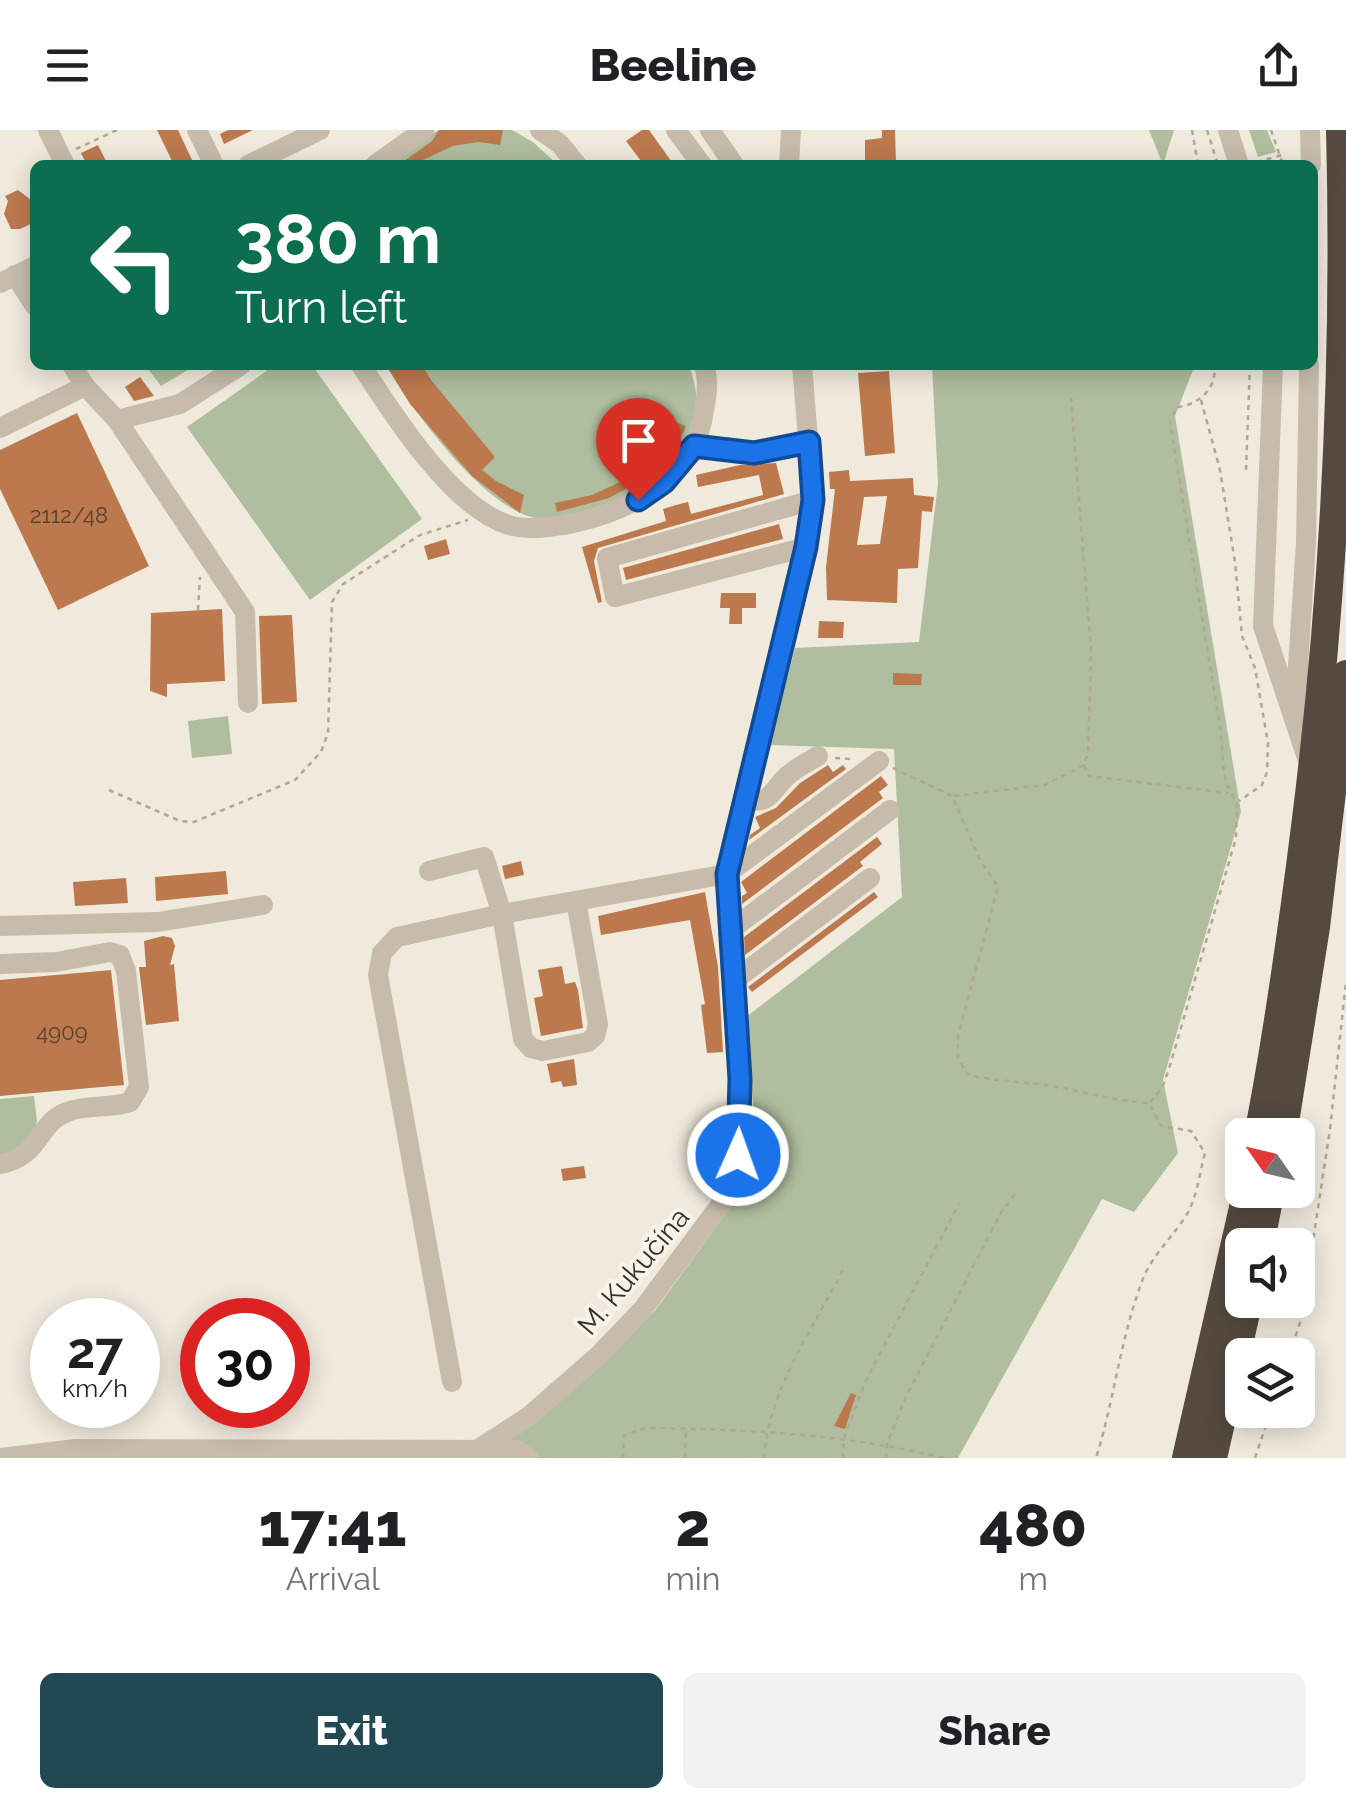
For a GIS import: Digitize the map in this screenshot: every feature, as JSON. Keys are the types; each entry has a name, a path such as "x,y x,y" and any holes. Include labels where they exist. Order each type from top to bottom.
{"highway":[{"path":"1261,1118 1312,775 1335,491 1341,282 1340,130"},
{"path":"1285,1118 1316,927 1346,674"},
{"path":"1186,1458 1243,1208"},
{"path":"1212,1458 1244,1318"}],"street":[{"path":"48,130 63,160"},
{"path":"255,160 284,138 320,130"},
{"path":"382,160 424,130"},
{"path":"540,130 560,144 573,160"},
{"path":"676,130 698,160"},
{"path":"710,130 731,160"},
{"path":"788,160 790,130"},
{"path":"1228,130 1245,160"},
{"path":"1310,130 1311,160"},
{"path":"199,131 212,160"},
{"path":"17,275 30,297"},
{"path":"75,370 117,420 244,612 248,703"},
{"path":"117,420 180,404 234,370"},
{"path":"365,370 425,456 481,510 506,524 532,529 604,517 664,482 702,430 705,370"},
{"name":"M. Kukučína","path":"478,1454 528,1418 643,1310 721,1208 734,1174 740,1140 727,874 806,547 813,500 802,370"},
{"path":"1272,370 1263,626 1312,775"},
{"path":"1300,733 1298,666 1306,543 1309,370"},
{"path":"0,428 85,386"},
{"path":"694,446 754,453 809,442"},
{"path":"806,547 616,597 607,558 813,500"},
{"path":"744,799 767,799 790,774 818,756"},
{"path":"452,1382 378,976 382,953 398,938 502,914 727,874 879,762"},
{"path":"728,932 890,810"},
{"path":"428,871 484,857 502,914 523,1039 532,1048 543,1051 588,1042 595,1036 598,1024 576,901"},
{"path":"732,982 870,878"},
{"path":"0,926 158,922 262,905"},
{"path":"0,964 56,962 110,952 120,955 126,971 138,1086 130,1102 60,1115 22,1158 0,1164"},
{"path":"0,1458 76,1449 478,1454 518,1450 529,1458"}],"path":[{"path":"65,160 116,130"},
{"path":"1192,130 1197,160"},
{"path":"1207,130 1216,160"},
{"path":"1271,130 1283,160"},
{"path":"1263,160 1282,155"},
{"path":"1149,1103 1162,1088 1175,1051 1236,838 1237,802 1224,774 1221,733 1170,422 1176,406 1188,406 1201,399 1215,370"},
{"path":"1246,470 1250,370"},
{"path":"1071,398 1091,651 1088,752 1084,765 1089,776 1230,793"},
{"path":"1201,399 1220,470 1242,636 1255,668 1268,743 1267,772 1262,785 1237,802"},
{"path":"109,790 180,822 194,822 295,780 320,752 328,732 331,614 338,590 406,542 460,524 481,510"},
{"path":"198,610 200,578"},
{"path":"818,756 879,762 952,796 1045,785 1084,765"},
{"path":"952,796 981,862 998,886 958,1036 958,1058 967,1074 1040,1084 1115,1101 1149,1103"},
{"path":"1295,1338 1328,1148 1346,982"},
{"path":"1096,1458 1112,1403 1117,1363 1142,1281 1158,1249 1184,1218 1205,1152 1191,1131 1161,1126 1149,1103"},
{"path":"886,1458 887,1444 914,1382 1000,1214 1016,1192"},
{"path":"843,1458 844,1438 866,1380 960,1204"},
{"path":"764,1458 765,1434 779,1395 843,1270"},
{"path":"623,1458 624,1436 644,1428 686,1428 844,1438 944,1458"},
{"path":"685,1458 686,1428"},
{"path":"1256,1458 1265,1428"}],"green space":[{"path":"439,130 512,130 553,160 389,160 406,146"},
{"path":"1149,130 1174,130 1165,160 1161,160"},
{"path":"1249,130 1267,130 1276,152 1258,157"},
{"path":"149,370 188,370 161,386"},
{"path":"268,370 316,370 422,519 310,600 187,427"},
{"path":"389,370 690,370 696,409 683,446 646,485 594,512 567,519 541,519 518,512 481,485 411,404"},
{"path":"932,370 1193,370 1175,416 1241,812 1163,1080 1178,1153 1134,1212 1102,1199 958,1458 459,1458 654,1312 738,1197 755,1128 746,1017 902,897 894,749 770,745 795,648 919,642 938,483"},
{"path":"228,716 232,754 192,758 188,721"},
{"path":"34,1096 34,1136 0,1159 0,1099"}],"building":[{"path":"157,130 178,130 192,160 172,160"},
{"path":"228,130 253,130 224,144 220,134"},
{"path":"439,130 503,130 500,145 478,142 453,146 423,160 406,160 432,141"},
{"path":"642,130 649,130 670,160 640,160 626,141"},
{"path":"882,130 895,130 896,160 865,160 865,140 882,138"},
{"path":"98,145 106,160 84,160 81,153"},
{"path":"18,190 30,199 30,224 11,229 4,214 8,201 5,196"},
{"path":"389,370 425,370 495,457 482,470 524,495 520,513 472,476 410,404"},
{"path":"889,371 895,453 865,456 858,373"},
{"path":"140,377 154,396 134,401 125,387"},
{"path":"77,413 149,566 58,610 0,489 0,450"},
{"path":"675,422 686,426 685,429 676,447 648,477 609,498 557,512 555,503 592,495 643,466 665,442"},
{"path":"776,463 784,494 598,548 594,561 602,602 598,603 582,547 666,521 663,509 676,505 688,502 691,514 763,495 759,475 698,487 696,475 740,465"},
{"path":"849,470 850,481 913,478 914,495 934,497 932,512 922,511 918,568 898,569 897,603 827,600 826,567 835,489 830,489 829,472","holes":["887,496 880,544 857,545 864,497"]},
{"path":"779,524 783,539 626,580 623,568"},
{"path":"446,539 450,554 428,560 424,546"},
{"path":"721,593 756,593 756,608 742,608 742,624 729,624 730,608 720,608"},
{"path":"222,609 225,681 167,684 167,697 150,691 151,613"},
{"path":"292,615 297,702 262,704 259,616"},
{"path":"819,621 844,622 843,638 818,638"},
{"path":"893,673 922,674 921,685 893,685"},
{"path":"828,765 833,772 843,765 846,769 749,840 760,828 755,817 776,808 800,783"},
{"path":"881,776 888,785 879,792 883,798 742,904 742,896 747,893 741,882"},
{"path":"877,837 882,844 860,862 863,866 745,955 744,937"},
{"path":"521,861 524,875 505,879 502,866"},
{"path":"226,871 228,894 156,901 155,877"},
{"path":"126,878 128,903 75,906 73,882"},
{"path":"705,892 718,967 723,1052 707,1053 701,1005 705,1004 690,920 601,935 598,916"},
{"path":"874,892 878,897 752,992 748,987"},
{"path":"172,938 175,946 170,965 174,964 179,1021 146,1025 139,967 146,967 144,941"},
{"path":"562,966 565,984 575,982 578,990 583,1028 541,1036 534,998 543,996 538,970"},
{"path":"111,970 124,1085 0,1096 0,980"},
{"path":"574,1059 577,1085 563,1087 561,1081 551,1083 547,1064"},
{"path":"584,1166 586,1178 563,1181 561,1169"},
{"path":"851,1393 856,1395 845,1429 834,1426"}],"route":[{"path":"638,500 664,482 694,446 754,453 809,442 813,500 806,547 727,874 740,1079 738,1155"}]}
